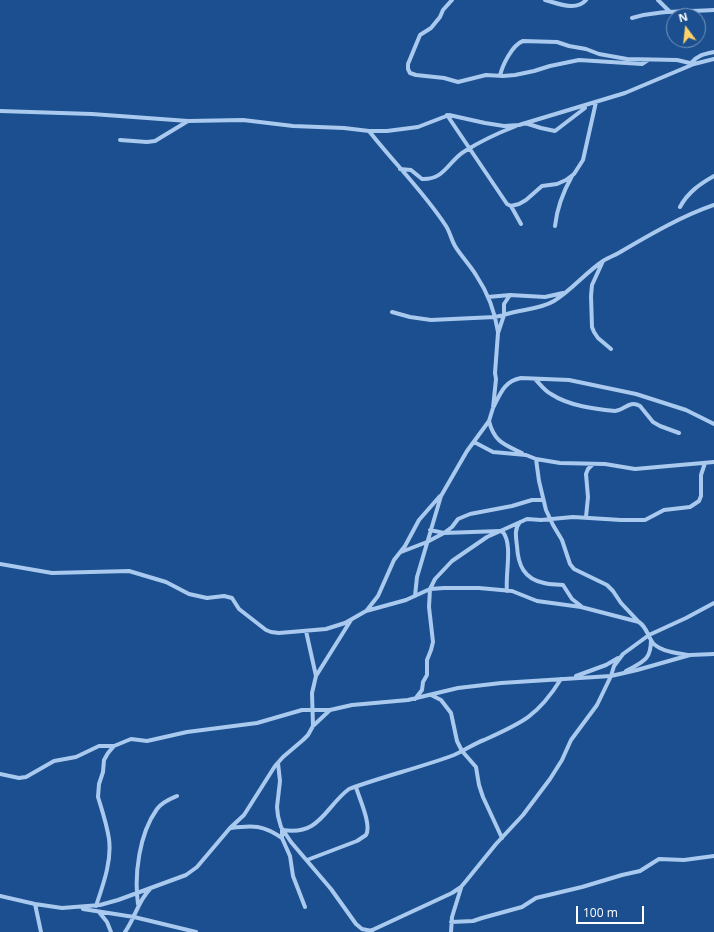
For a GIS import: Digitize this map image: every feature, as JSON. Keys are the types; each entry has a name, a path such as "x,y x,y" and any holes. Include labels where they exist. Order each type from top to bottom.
{"street":[{"path":"452,0 431,28 420,35 408,64 410,73 444,78 456,82 486,75 500,76 534,71 579,60 642,64 648,60"},
{"path":"545,0 560,5 577,6 586,0"},
{"path":"658,0 666,8"},
{"path":"632,18 652,15 657,12 666,12"},
{"path":"500,76 505,62 513,49 521,42 557,42 610,57 648,60 677,60 693,63"},
{"path":"693,63 697,57 714,52"},
{"path":"400,169 411,170 422,179 436,177 450,166 459,154 495,134 525,123 625,93 693,63 714,59"},
{"path":"555,226 556,211 564,189 583,160 596,102"},
{"path":"525,123 545,130 555,131 588,105"},
{"path":"0,111 92,114 188,121 243,120 293,126 344,128 369,131 387,131 418,127 447,115 498,125 519,125"},
{"path":"447,115 507,204 511,206 521,224"},
{"path":"120,140 147,142 154,141 188,121"},
{"path":"369,131 400,169 418,188 447,228 454,245 476,275 488,297 495,317 498,333"},
{"path":"511,206 526,200 542,186 557,184 574,174"},
{"path":"680,207 696,186 714,176"},
{"path":"392,312 410,317 431,320 495,317 546,305 566,293 603,260 699,210 714,205"},
{"path":"603,260 592,285 592,327 598,338 611,349"},
{"path":"488,297 510,295 545,297 566,293"},
{"path":"493,408 498,333 504,315 504,304 510,295"},
{"path":"415,596 417,577 441,496 467,451 489,421 493,408 502,390 506,384 514,379 569,380 636,394 686,410 714,424"},
{"path":"535,379 550,394 578,405 620,410 630,404 637,404 653,422 679,433"},
{"path":"489,421 493,434 496,438 526,455"},
{"path":"474,442 493,452 526,455 560,463 635,468 714,462"},
{"path":"536,458 537,472 543,500 550,519 560,535 571,567 607,585 621,603 645,628 649,635 651,640 651,649 648,658 623,673"},
{"path":"415,699 422,690 423,682 427,675 427,660 433,642 429,607 430,589 435,579 452,561 487,537 521,521 531,519 539,520 586,517 621,520 645,520 664,510 690,507 699,502 701,496 701,475 705,463"},
{"path":"586,517 588,497 586,474 588,469 593,464"},
{"path":"366,611 384,586 391,566 401,552 419,520 441,496"},
{"path":"401,552 427,542 444,533 452,527 458,519 470,514 512,506 532,500 543,500"},
{"path":"521,521 516,528 516,539 519,562 523,571 543,583 563,586 572,599 581,607"},
{"path":"430,530 444,533 500,531 505,534 508,542 506,581 507,591"},
{"path":"0,564 52,573 129,571 166,582 189,594 207,598 224,596 232,598 239,609 266,630 271,632 306,631 332,627 351,620 366,611 406,600 430,589 463,588 520,593 544,603 581,607 639,622"},
{"path":"572,678 606,665 621,656 649,635 714,603"},
{"path":"313,726 312,693 316,676 351,620"},
{"path":"306,631 316,676"},
{"path":"651,640 653,643 670,652 690,655 714,654"},
{"path":"0,774 22,778 54,761 76,757 99,746 114,746 130,739 147,741 198,730 245,726 302,710 330,710 352,705 377,704 415,699 458,688 493,684 611,676 690,655"},
{"path":"282,828 331,889 356,924 362,929 370,931 452,893 461,887 523,815 557,769 571,740 597,705 611,676 614,666 621,656"},
{"path":"282,828 294,831 307,828 322,818 340,796 349,789 462,751 511,728 529,717 542,705 561,679"},
{"path":"431,694 441,700 451,713 457,741 462,751 476,767 483,797 502,838"},
{"path":"0,896 35,904 62,908 96,906 118,900 192,872 230,828 244,815 283,756 308,735 313,726 330,710"},
{"path":"96,906 110,856 109,839 98,797 98,790 103,772 104,760 114,746"},
{"path":"278,763 280,781 277,807 278,816 282,828 282,838 289,853 293,876 304,907"},
{"path":"307,860 357,841 366,835 368,829 356,787"},
{"path":"138,904 137,893 139,855 146,831 157,810 163,803 177,796"},
{"path":"230,828 247,826 262,827 282,838"},
{"path":"451,922 473,921 522,907 536,898 640,871 659,859 684,860 714,856"},
{"path":"125,932 134,916 138,904 152,887"},
{"path":"451,932 453,913 461,887"},
{"path":"35,904 41,932"},
{"path":"76,908 134,916 196,932"},
{"path":"99,912 107,922 111,932"}]}
